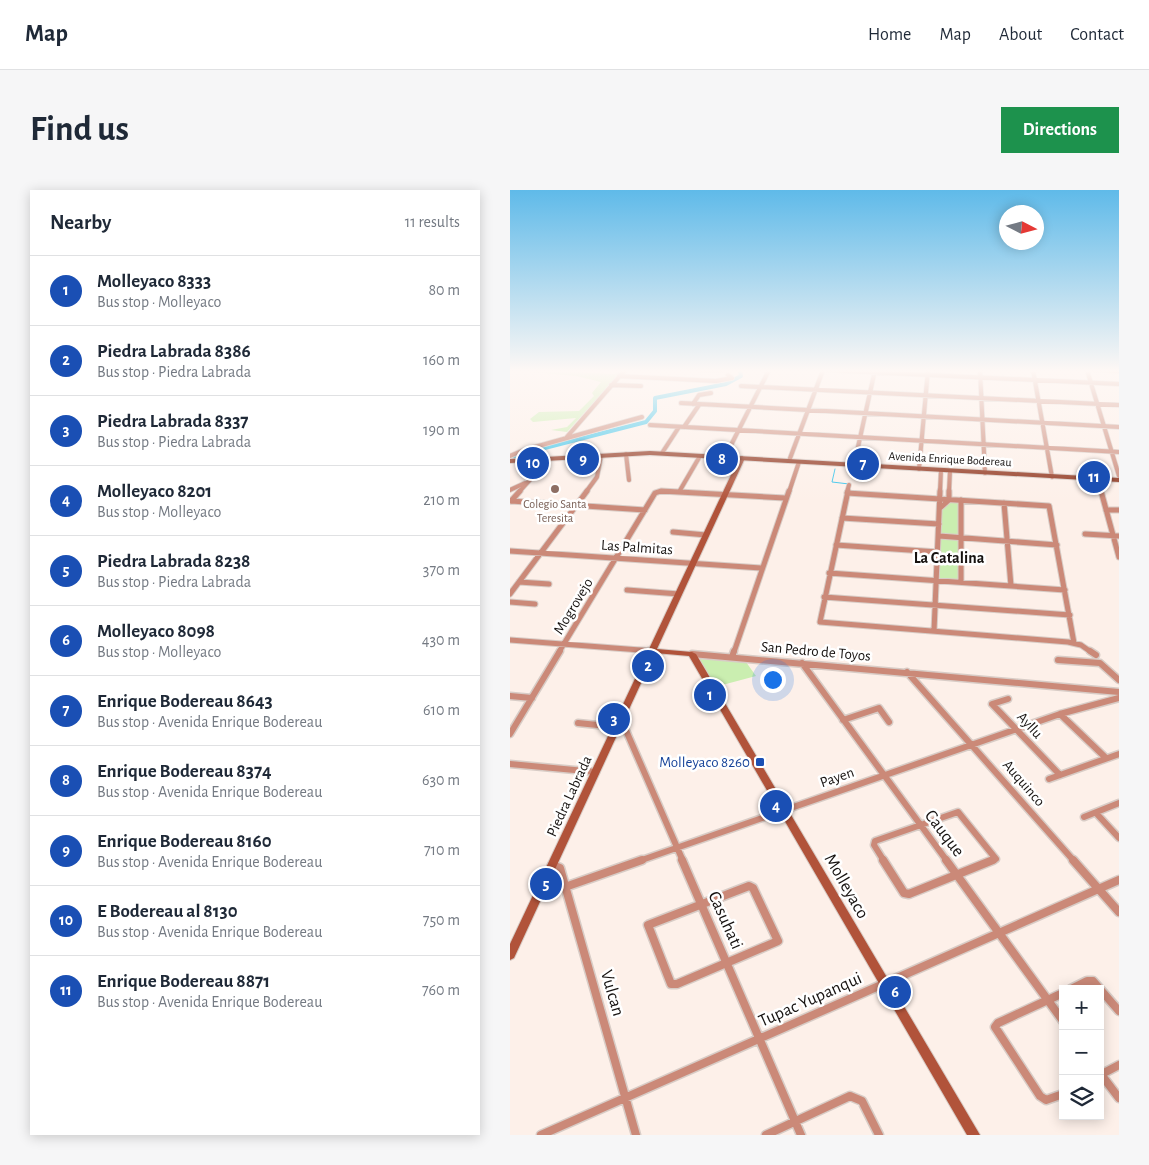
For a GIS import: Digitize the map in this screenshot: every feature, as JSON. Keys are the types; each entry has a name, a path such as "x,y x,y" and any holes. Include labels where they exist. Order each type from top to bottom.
{"main road":[{"name":"Avenida Enrique Bodereau","path":"512,462 662,453 1119,480"},
{"name":"Piedra Labrada","path":"510,956 514,939 552,865 742,458"},
{"name":"San Pedro de Toyos","path":"653,651 692,654"},
{"name":"Molleyaco","path":"692,654 974,1135"}],"street":[{"path":"566,438 586,414"},
{"path":"662,453 692,414"},
{"path":"725,457 746,414"},
{"path":"789,461 806,414"},
{"path":"854,465 866,414"},
{"path":"887,414 1119,427"},
{"path":"983,414 985,473"},
{"path":"1041,414 1052,476"},
{"path":"1101,414 1119,476"},
{"path":"919,469 924,416"},
{"path":"510,456 524,450 642,417"},
{"path":"650,425 1119,452"},
{"path":"626,454 628,480"},
{"path":"510,594 599,474 601,456"},
{"path":"700,456 679,492 785,498"},
{"path":"511,501 548,460"},
{"path":"732,657 798,462"},
{"path":"934,631 941,470"},
{"path":"940,508 949,500 950,471"},
{"path":"1098,479 1106,510 1116,536 1119,557"},
{"path":"510,490 529,481"},
{"path":"849,485 819,623 1074,643 1096,655"},
{"path":"510,486 518,487"},
{"name":"Mogrovejo","path":"510,734 658,491 679,492"},
{"path":"847,493 1050,506 1074,643"},
{"path":"961,500 961,582"},
{"path":"511,501 645,510"},
{"path":"1004,503 1011,586"},
{"path":"1106,510 1119,510"},
{"path":"842,518 939,524"},
{"path":"673,532 706,535"},
{"path":"1085,534 1116,536"},
{"path":"938,536 1057,545"},
{"path":"836,545 938,552"},
{"name":"Las Palmitas","path":"510,550 761,568"},
{"path":"830,573 1065,590"},
{"path":"520,582 549,584"},
{"path":"627,590 679,594"},
{"path":"824,597 1070,615"},
{"path":"510,602 535,604"},
{"name":"San Pedro de Toyos","path":"510,640 653,651"},
{"name":"San Pedro de Toyos","path":"692,654 1119,692"},
{"path":"1058,660 1100,663 1119,680"},
{"name":"Cauque","path":"802,663 1059,1016"},
{"name":"Auquinco","path":"907,672 1119,912"},
{"path":"510,696 532,698"},
{"name":"Payen","path":"565,887 1060,714 1119,698"},
{"name":"Ayllu","path":"1008,699 992,704 1060,775"},
{"path":"843,720 879,708 890,722"},
{"path":"1060,714 1106,758"},
{"path":"578,723 619,723"},
{"name":"Casuhati","path":"619,723 728,964 801,1135"},
{"path":"1048,779 1119,754"},
{"path":"510,764 596,772"},
{"path":"1084,817 1119,803"},
{"path":"958,812 962,813 996,859 909,894 900,889 874,845 875,841 919,825 958,812"},
{"path":"1096,813 1119,838"},
{"name":"Vulcan","path":"552,865 560,868 636,1135"},
{"name":"Tupac Yupanqui","path":"541,1135 1119,880"},
{"path":"745,887 753,888 777,935 778,941 773,945 728,964 677,984 668,982 648,925 745,887"},
{"path":"1079,985 1087,981 1093,981 1096,985"},
{"path":"1059,994 998,1023 995,1028 1040,1096 1046,1100 1059,1095"},
{"path":"1104,994 1119,1011"},
{"path":"1104,1072 1119,1065"},
{"path":"1102,1075 1119,1098"},
{"path":"766,1135 850,1096 862,1101 879,1135"}],"green space":[{"path":"536,414 583,414 567,432 551,430 567,427 576,418 533,422 530,419"},
{"path":"950,500 959,501 958,537 941,535 941,510"},
{"path":"941,538 959,539 958,580 939,579"},
{"path":"699,659 746,662 756,676 711,688"}],"waterway":[{"path":"510,461 533,451 646,422 652,414"},
{"path":"835,469 832,482 849,484"}],"place":[{"name":"Enrique Bodereau 8160","path":"583,459"},
{"name":"Enrique Bodereau 8374","path":"722,459"},
{"name":"E Bodereau al 8130","path":"533,463"},
{"name":"Enrique Bodereau 8643","path":"863,464"},
{"name":"Enrique Bodereau 8871","path":"1094,477"},
{"name":"Colegio Santa Teresita","path":"555,489"},
{"name":"Piedra Labrada 8386","path":"648,666"},
{"name":"Molleyaco 8333","path":"710,695"},
{"name":"Piedra Labrada 8337","path":"614,719"},
{"name":"Molleyaco 8260","path":"760,762"},
{"name":"Molleyaco 8201","path":"776,806"},
{"name":"Piedra Labrada 8238","path":"546,884"},
{"name":"Molleyaco 8098","path":"895,992"}],"district":[{"name":"La Catalina","path":"949,557"}]}
